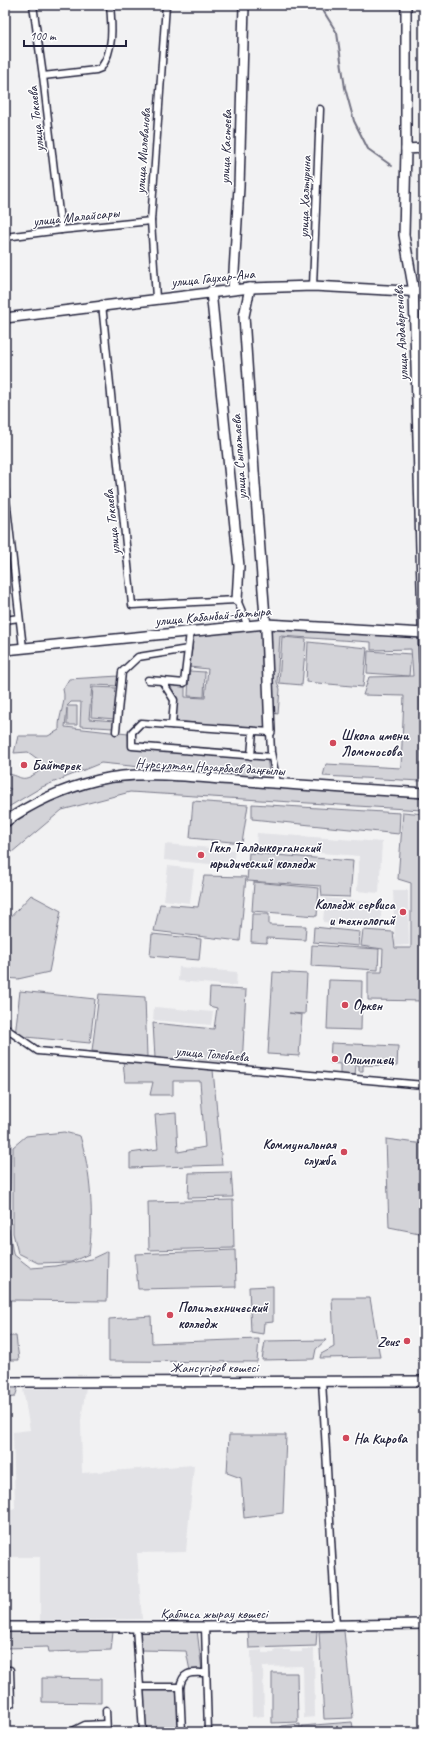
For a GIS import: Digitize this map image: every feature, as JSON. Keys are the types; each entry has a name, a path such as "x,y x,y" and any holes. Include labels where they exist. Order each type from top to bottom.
{"street":[{"name":"улица Токаева","path":"33,5 43,76 60,230"},
{"path":"43,76 96,70 101,68 109,52 111,41 110,5"},
{"name":"улица Милованова","path":"156,298 151,221 166,5"},
{"name":"улица Кастеева","path":"233,289 239,187 244,5"},
{"name":"улица Алдабергенова","path":"406,5 406,149 404,234 414,292 424,660"},
{"name":"улица Халтурина","path":"313,286 320,109"},
{"path":"406,149 424,148"},
{"name":"улица Малайсары","path":"5,237 151,221"},
{"name":"улица Гаухар-Ана","path":"5,318 102,304 233,289 313,286 424,292"},
{"name":"улица Сыпатаева","path":"250,288 244,316 266,624 270,732"},
{"path":"211,291 239,566 237,600 248,626"},
{"name":"улица Токаева","path":"102,304 132,605 237,600"},
{"path":"5,490 23,648"},
{"path":"5,620 19,618"},
{"name":"улица Кабанбай-батыра","path":"5,650 266,624 423,633"},
{"path":"148,680 184,683 190,632"},
{"path":"116,731 122,672 138,657 188,649"},
{"path":"162,681 174,700 172,725"},
{"path":"272,757 132,746 132,732 141,723 270,732 272,757 277,783"},
{"path":"251,756 253,731"},
{"name":"Нұрсұлтан Назарбаев даңғылы","path":"5,822 25,808 41,800 99,780 149,776 424,793"},
{"name":"улица Толебаева","path":"5,1028 38,1050 424,1085"},
{"path":"322,1381 336,1626"},
{"name":"Жансүгіров көшесі","path":"5,1382 424,1381"},
{"name":"Қаблиса жырау көшесі","path":"5,1627 205,1627 424,1624"},
{"path":"136,1627 143,1732"},
{"path":"205,1627 208,1732"},
{"path":"5,1670 10,1670 11,1704 5,1704"},
{"path":"182,1732 181,1681 190,1673 206,1673"},
{"path":"140,1688 180,1687"},
{"path":"106,1710 106,1732"},
{"path":"72,1732 85,1725 106,1724"}],"shaded area":[{"path":"270,627 419,637 421,781 323,776 326,764 401,768 404,696 363,695 369,677 413,676 411,649 371,650 371,642 280,636 277,682 280,689 278,714 272,713"},
{"path":"264,628 267,730 175,721 176,700 169,684 185,686 185,697 205,698 208,669 189,667 192,633"},
{"path":"282,637 306,639 302,685 279,683"},
{"path":"308,642 367,648 363,687 306,682"},
{"path":"368,651 411,654 409,676 367,673"},
{"path":"189,671 205,672 204,697 188,696"},
{"path":"119,676 119,686 92,685 89,719 115,721 113,728 80,726 81,702 71,702 67,706 77,706 77,725 67,725 67,708 65,727 128,734 129,748 267,758 270,780 101,763 42,787 5,809 5,793 11,789 5,787 5,774 27,778 38,772 39,760 28,752 14,753 18,736 48,736 59,730 64,699 63,689 69,679"},
{"path":"93,687 117,688 115,719 91,717"},
{"path":"172,777 424,797 422,810 130,792 62,810 5,858 5,829 39,806 97,784"},
{"path":"193,801 248,805 242,843 190,838"},
{"path":"252,804 400,813 399,834 252,819"},
{"path":"403,812 424,814 424,1001 368,1000 368,972 382,972 383,949 361,946 363,930 393,932 395,948 411,948 411,883 398,879"},
{"path":"257,833 382,842 379,893 357,891 359,856 256,848"},
{"path":"165,844 235,850 233,866 164,860"},
{"path":"249,853 353,861 350,897 322,896 321,886 247,881"},
{"path":"168,866 194,869 190,903 164,900"},
{"path":"204,876 246,877 240,941 154,931 160,904 198,907"},
{"path":"254,882 319,888 317,916 252,911"},
{"path":"393,890 408,890 409,945 395,946"},
{"path":"31,895 61,911 49,972 18,979 5,978 5,923"},
{"path":"325,898 382,903 380,927 323,922"},
{"path":"252,914 269,914 269,925 306,926 305,940 267,938 267,943 251,942"},
{"path":"314,927 360,932 359,946 313,942"},
{"path":"152,934 201,939 199,960 150,956"},
{"name":"Оркен","path":"312,945 379,949 378,970 311,966"},
{"path":"179,967 237,972 236,986 178,981"},
{"path":"273,972 307,974 305,1014 289,1013 302,1015 299,1056 268,1054"},
{"name":"Оркен","path":"329,980 362,981 361,1030 327,1029"},
{"path":"210,988 246,990 242,1066 155,1058 153,1023 214,1029 217,1008 209,1006"},
{"path":"20,991 95,999 90,1043 15,1036"},
{"path":"99,994 145,997 147,1057 92,1051"},
{"path":"154,1007 213,1012 211,1025 153,1020"},
{"name":"Оркен","path":"331,1043 398,1046 397,1066 363,1065 363,1071 359,1071 359,1065 356,1065 355,1075 340,1074 340,1064 330,1063"},
{"path":"123,1061 213,1070 222,1165 130,1168 130,1153 158,1149 155,1115 176,1113 178,1152 205,1147 200,1081 173,1081 173,1095 150,1095 153,1082 125,1082"},
{"path":"64,1132 80,1136 87,1164 91,1210 89,1254 71,1262 38,1263 18,1253 13,1233 13,1147 26,1136"},
{"path":"386,1139 424,1144 424,1234 389,1227"},
{"path":"5,1142 11,1143 9,1225 5,1225"},
{"path":"231,1172 233,1197 188,1198 189,1173"},
{"path":"233,1200 234,1248 149,1250 148,1202"},
{"path":"5,1229 9,1229 13,1254 31,1268 55,1266 91,1259 108,1251 107,1301 8,1300 7,1290 5,1290"},
{"path":"235,1250 236,1287 138,1289 135,1254"},
{"path":"273,1286 273,1322 264,1323 263,1334 251,1332 249,1287"},
{"path":"332,1298 370,1298 380,1357 320,1358 321,1354 334,1347"},
{"path":"151,1316 152,1343 259,1339 257,1362 109,1361 109,1319"},
{"path":"5,1336 16,1336 19,1360 5,1360"},
{"path":"326,1340 316,1349 314,1359 262,1360 265,1341"},
{"path":"86,1387 81,1420 82,1473 194,1465 186,1552 137,1553 142,1619 40,1621 40,1557 5,1557 5,1511 15,1508 13,1432 30,1430 23,1389"},
{"path":"5,1388 18,1388 15,1397 5,1398"},
{"path":"229,1435 286,1435 283,1513 244,1518 241,1478 227,1473"},
{"path":"139,1630 197,1630 202,1671 190,1671 186,1651 141,1650"},
{"path":"248,1630 317,1630 316,1646 249,1648"},
{"path":"5,1631 113,1632 111,1650 49,1652 48,1647 5,1648"},
{"path":"344,1631 353,1718 324,1719 319,1632"},
{"path":"302,1649 314,1649 315,1717 304,1718 303,1666 263,1667 264,1716 252,1717 251,1651 262,1650 262,1653 274,1653 275,1650 302,1652"},
{"path":"5,1673 7,1673 8,1702 5,1702"},
{"path":"272,1673 297,1673 298,1722 272,1723"},
{"path":"42,1678 101,1679 101,1703 42,1702"},
{"path":"143,1690 177,1690 179,1732 145,1732"},
{"path":"352,1722 354,1732 302,1732 302,1726"},
{"path":"300,1724 300,1732 281,1732 281,1726"}],"waterway":[{"path":"316,5 324,12 337,33 345,88 354,121 368,149 392,166"}],"place":[{"name":"Школа имени Ломоносова","path":"333,743"},
{"name":"Байтерек","path":"24,765"},
{"name":"Гккп Талдыкорганский юридический колледж","path":"201,855"},
{"name":"Колледж сервиса и технологий","path":"403,912"},
{"name":"Оркен","path":"345,1005"},
{"name":"Олимпиец","path":"335,1059"},
{"name":"Коммунальная служба","path":"344,1152"},
{"name":"Политехнический колледж","path":"170,1315"},
{"name":"Zeus","path":"407,1341"},
{"name":"На Кирова","path":"346,1438"}]}
